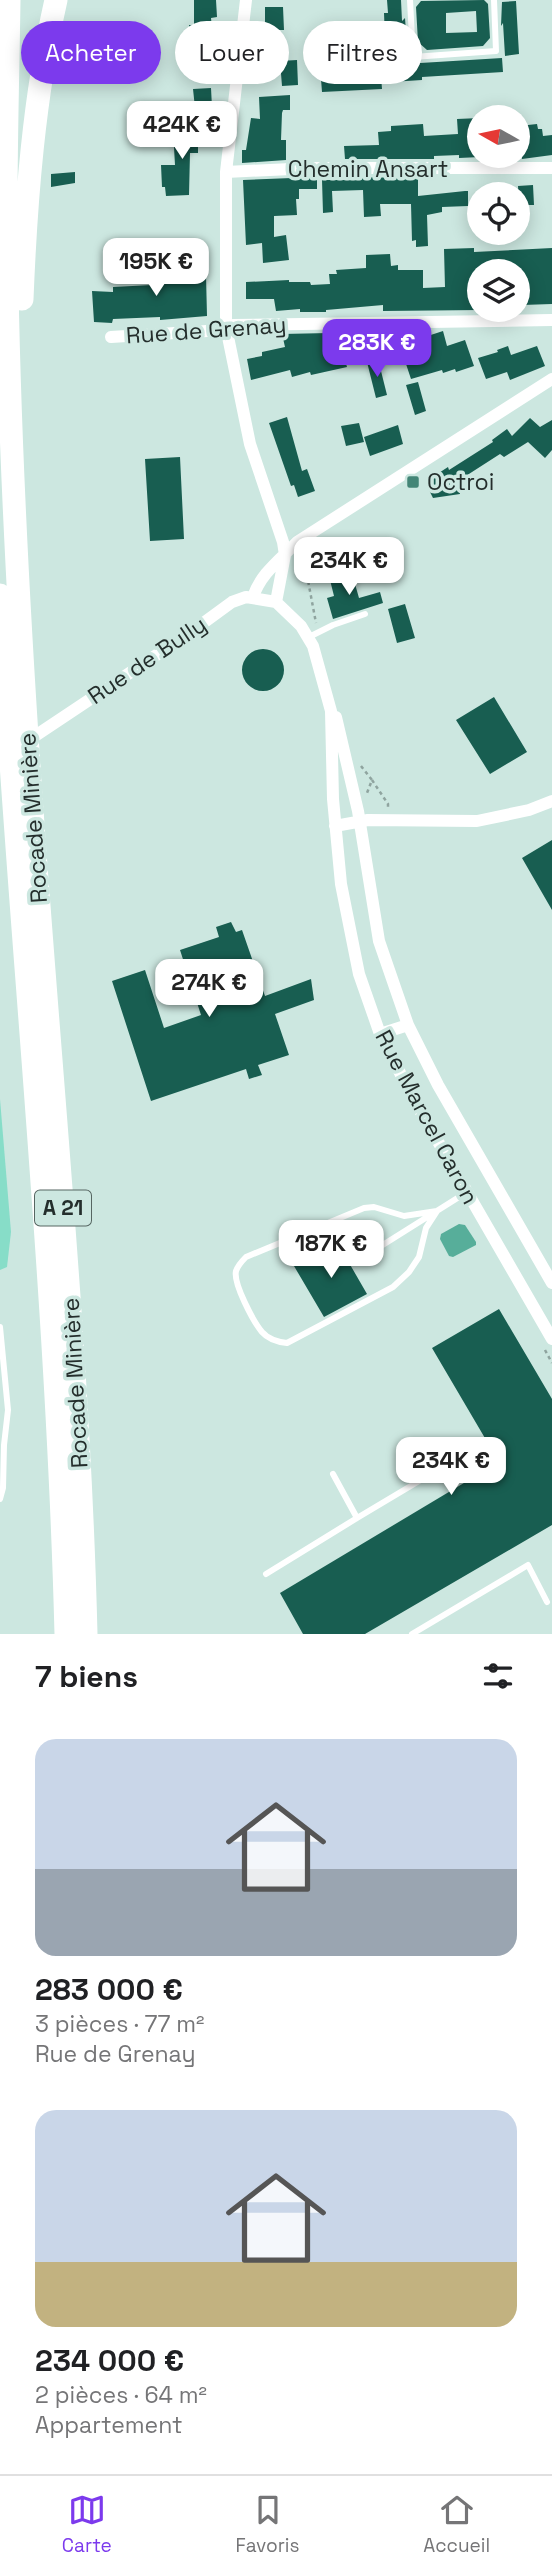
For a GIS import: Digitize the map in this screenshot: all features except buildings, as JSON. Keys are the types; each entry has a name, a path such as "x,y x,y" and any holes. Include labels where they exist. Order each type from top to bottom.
{"highway":[{"name":"Rocade Minière","path":"9,0 6,205 17,727 64,1536 66,1634"},
{"path":"10,376 20,358 35,122 43,63 56,0"},
{"name":"Rocade Minière","path":"0,596 17,727"},
{"name":"Rocade Minière","path":"21,786 72,1311 86,1634"}],"street":[{"path":"246,0 226,172 226,327 250,444 280,532 285,555 276,601 253,597 257,584 269,568 285,555 297,542 552,379"},
{"name":"Chemin Ansart","path":"226,172 312,168 552,168"},
{"name":"Rue de Grenay","path":"111,337 207,331 226,327 552,320"},
{"name":"Rue de Bully","path":"0,760 232,602 253,597"},
{"name":"Rue Marcel Caron","path":"276,601 294,618 308,637 319,664 331,712 335,826 341,884 359,974 380,1034 408,1089 552,1339"},
{"name":"Rue Marcel Caron","path":"331,712 336,717 360,823 379,941 408,1025 438,1085 552,1283"},
{"path":"335,826 388,819 477,821 529,810 552,801"},
{"path":"380,1034 408,1025"}],"lane":[{"path":"410,0 413,57 496,51 494,0"},
{"path":"308,637 365,614"},
{"path":"362,1258 467,1192"},
{"path":"374,1207 413,1216 437,1211 426,1228 419,1257 409,1272 393,1287 287,1343 277,1342 261,1331 236,1284 236,1272 246,1257 364,1208 374,1207"},
{"path":"0,1327 8,1410 0,1499"},
{"path":"266,1574 466,1453"},
{"path":"333,1474 357,1518"},
{"path":"412,1634 528,1566 547,1602"}],"path":[{"path":"372,780 388,804"}],"shaded area":[{"path":"0,1099 11,1232 7,1267 0,1270"},
{"path":"459,1224 465,1225 476,1245 453,1257 449,1256 440,1239 441,1234"}],"place":[{"name":"Octroi","path":"413,482"}]}
